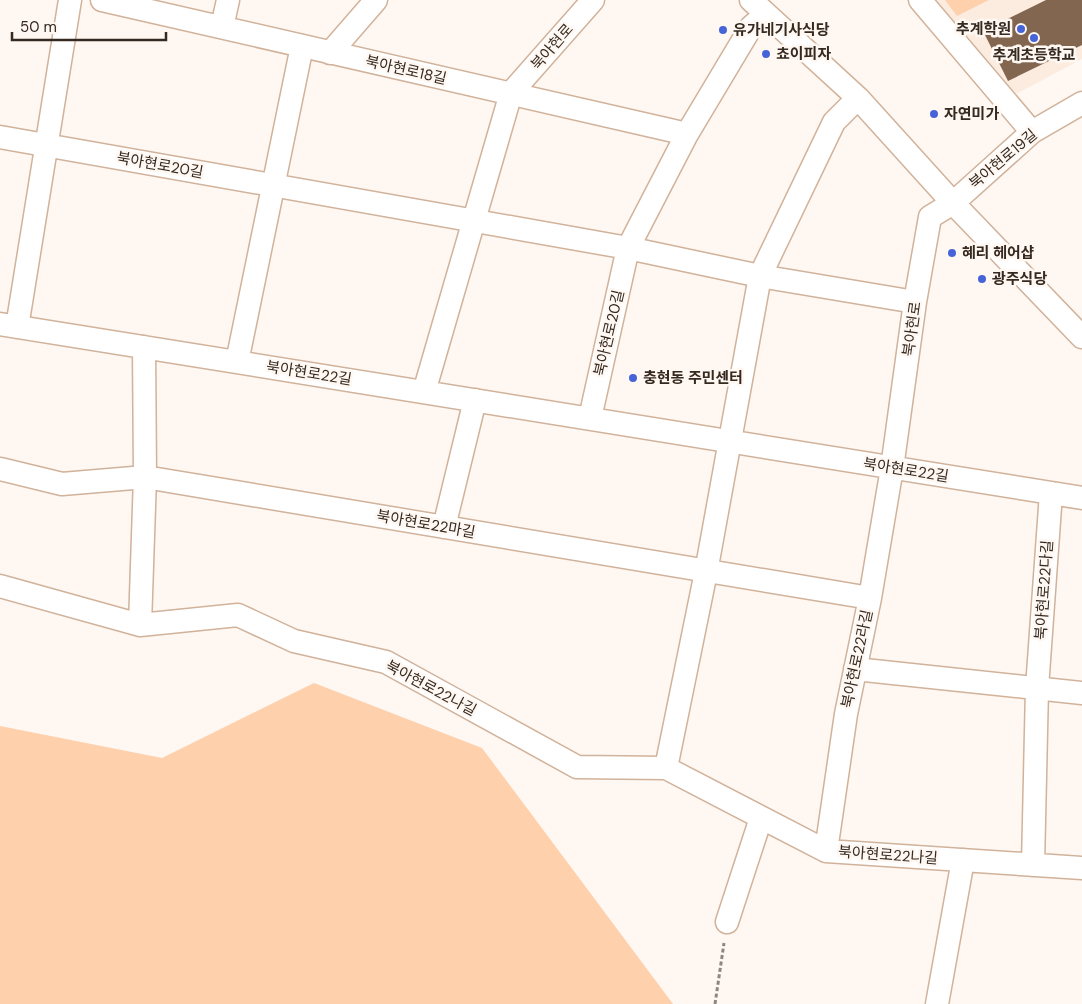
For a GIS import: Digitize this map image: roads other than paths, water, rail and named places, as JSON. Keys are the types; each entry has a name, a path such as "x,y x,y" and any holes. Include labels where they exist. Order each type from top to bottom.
{"street":[{"path":"5,329 46,145 70,0"},
{"name":"북아현로18길","path":"102,0 687,134"},
{"path":"222,27 228,0"},
{"path":"330,53 376,0"},
{"name":"북아현로","path":"511,93 593,0"},
{"path":"920,0 1032,132"},
{"path":"628,248 687,134 752,27 758,7 858,98 953,203 1082,337"},
{"path":"237,362 302,46"},
{"path":"424,392 511,93"},
{"path":"666,768 706,572 760,276 834,122 858,98"},
{"name":"북아현로19길","path":"953,203 1032,132 1082,103"},
{"name":"북아현로20길","path":"0,137 474,220 628,248 760,276 916,302"},
{"name":"북아현로","path":"892,468 930,217 953,203"},
{"name":"북아현로20길","path":"590,418 628,248"},
{"name":"북아현로22길","path":"5,329 144,347 1082,498"},
{"path":"140,625 146,477 144,347"},
{"path":"444,528 475,400"},
{"name":"북아현로22라길","path":"826,851 846,714 870,598 892,468"},
{"name":"북아현로22마길","path":"0,469 62,484 146,477 870,598"},
{"name":"북아현로22다길","path":"1033,865 1037,688 1051,493"},
{"name":"북아현로22나길","path":"0,586 140,625 238,615 294,641 386,662 577,767 666,768 826,851 1082,868"},
{"path":"855,669 1082,693"},
{"path":"727,922 762,818"},
{"path":"937,1004 963,860"}],"place":[{"name":"추계학원","path":"1021,29"},
{"name":"유가네기사식당","path":"723,30"},
{"name":"추계초등학교","path":"1034,38"},
{"name":"쵸이피자","path":"766,54"},
{"name":"자연미가","path":"934,114"},
{"name":"혜리 헤어샵","path":"952,253"},
{"name":"광주식당","path":"982,279"},
{"name":"충현동 주민센터","path":"633,378"}]}
